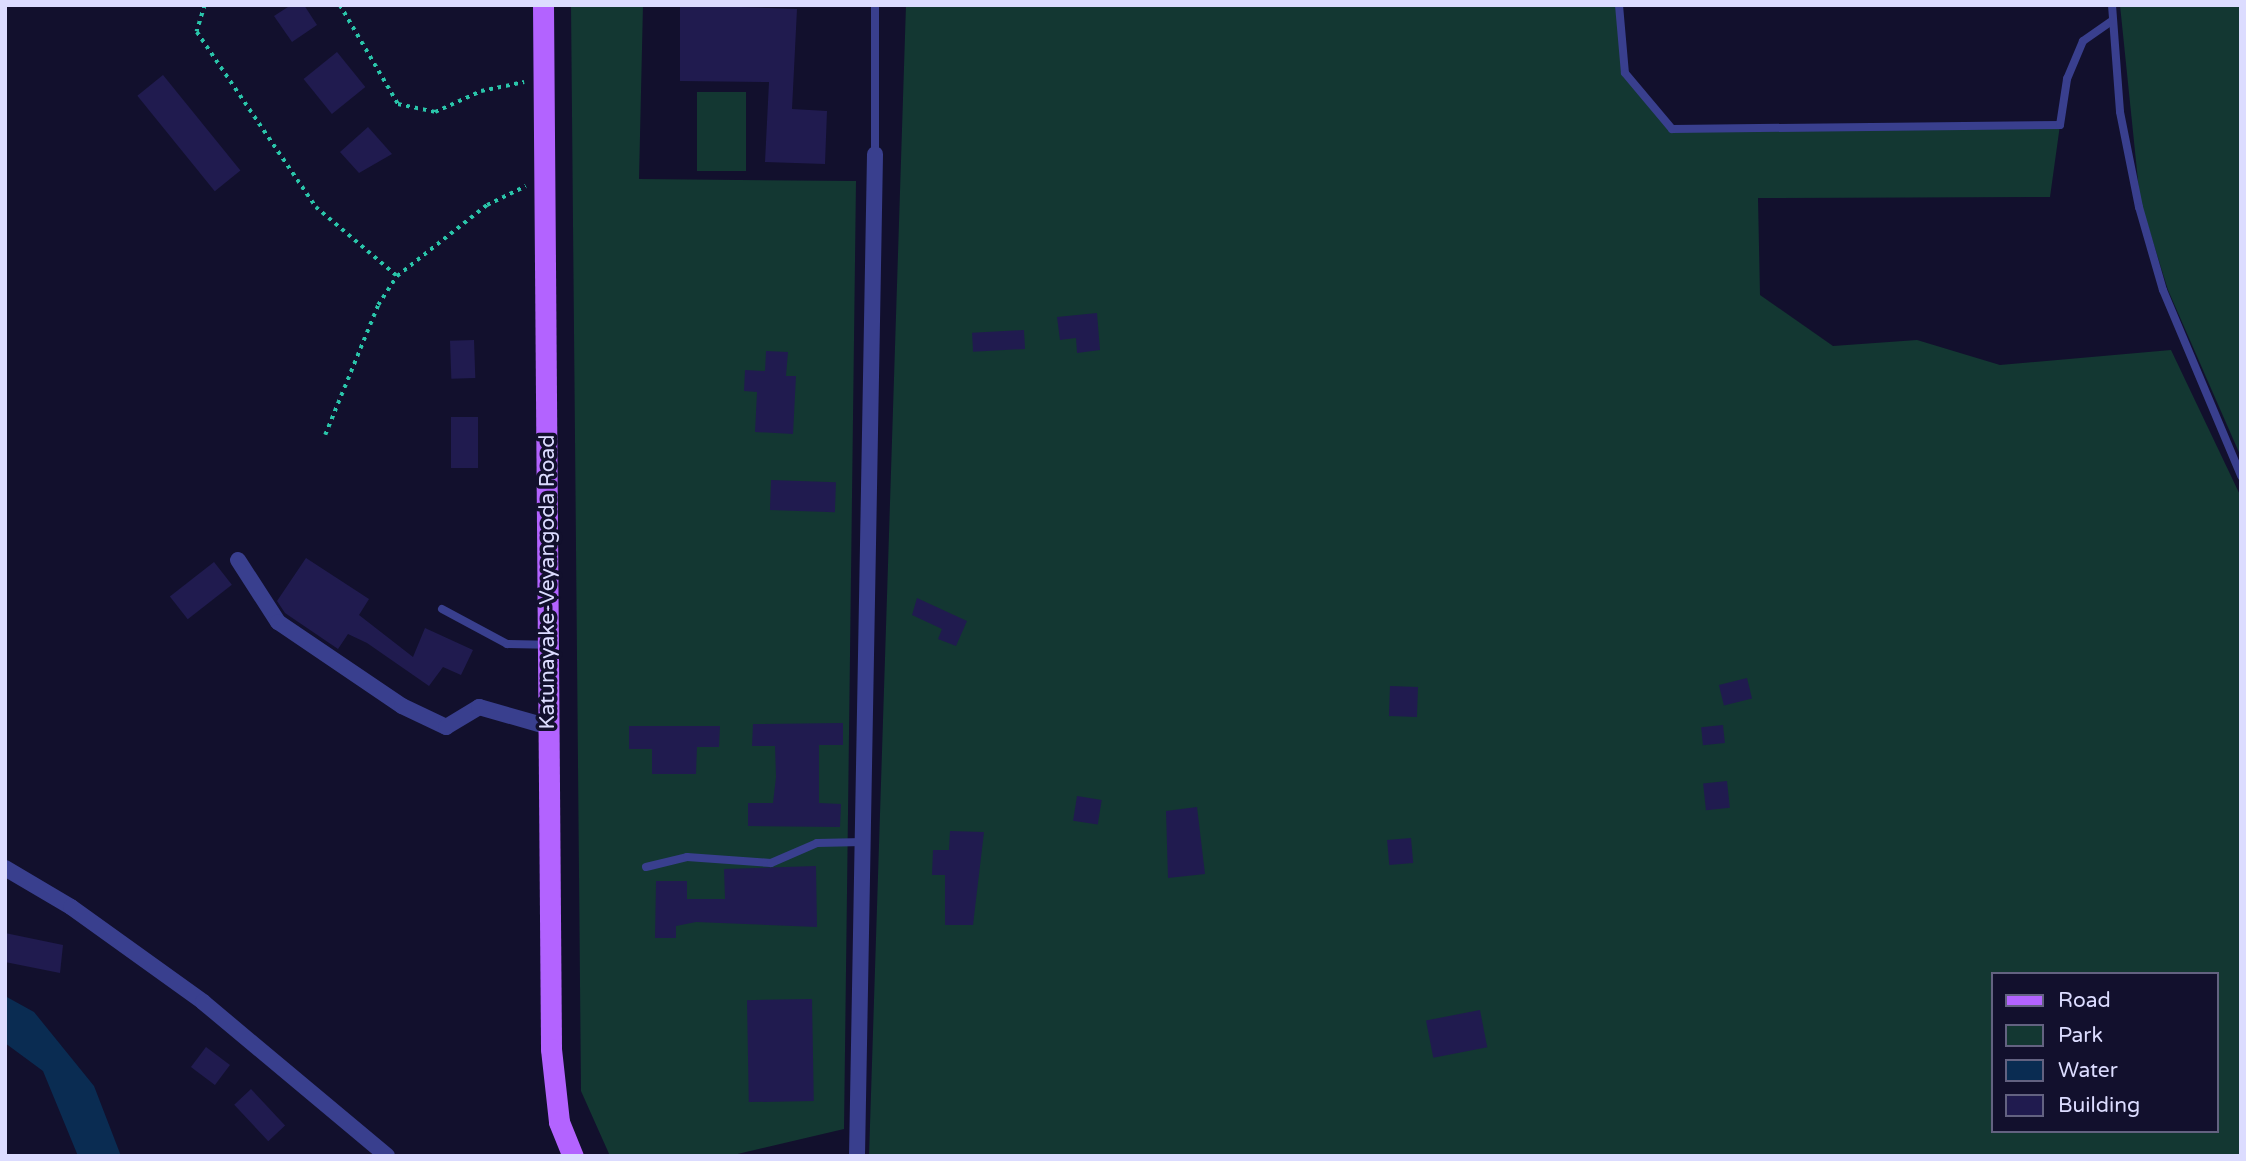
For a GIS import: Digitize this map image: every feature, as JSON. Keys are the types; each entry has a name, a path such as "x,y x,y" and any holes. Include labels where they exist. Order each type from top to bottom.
{"main road":[{"name":"Katunayake-Veyangoda Road","path":"543,5 551,1049 559,1122 573,1156"}],"street":[{"path":"857,1156 875,154"},
{"path":"238,560 278,622 402,706 446,727 479,707 549,727"},
{"path":"5,868 72,907 203,1002 387,1156"}],"lane":[{"path":"875,5 875,154"},
{"path":"1619,5 1625,73 1672,129 2060,125 2067,79 2083,41 2112,21"},
{"path":"2112,5 2120,112 2139,207 2164,289 2241,476"},
{"path":"442,608 507,644 548,645"},
{"path":"646,867 687,857 771,863 817,843 863,842"}],"path":[{"path":"205,5 197,32 316,207 397,276"},
{"path":"340,5 398,104 435,112 481,91 543,78"},
{"path":"325,435 378,304 397,276 487,205 545,181"}],"green space":[{"path":"571,5 643,5 639,179 856,181 844,1129 729,1156 610,1156 581,1091"},
{"path":"906,5 1619,5 1625,73 1672,129 2060,125 2050,197 1758,198 1760,295 1833,346 1917,340 2000,365 2171,350 2241,497 2241,1156 869,1156"},
{"path":"2120,5 2241,5 2241,457 2168,290 2140,200"},
{"path":"697,92 746,92 746,171 697,171"}],"water":[{"path":"5,996 34,1012 94,1086 121,1156 78,1156 43,1071 5,1043"}],"building":[{"path":"291,5 304,5 317,25 292,42 274,16"},
{"path":"680,5 797,9 792,109 827,111 825,164 765,162 769,82 680,81"},
{"path":"337,52 365,87 332,114 304,79"},
{"path":"163,75 240,171 215,191 137,96"},
{"path":"368,127 392,154 359,173 340,152"},
{"path":"1097,313 1100,350 1077,353 1076,338 1060,340 1057,317"},
{"path":"1024,330 1025,349 973,352 972,333"},
{"path":"474,340 475,378 451,379 450,341"},
{"path":"766,351 788,352 786,376 796,376 793,434 755,432 757,392 744,391 745,370 765,371"},
{"path":"451,417 478,417 478,468 451,468"},
{"path":"771,480 836,482 835,512 770,510"},
{"path":"306,558 369,599 359,615 413,657 425,628 473,650 461,675 443,667 429,686 367,643 348,634 338,649 285,613 277,601"},
{"path":"214,562 232,585 188,619 170,596"},
{"path":"917,598 967,621 956,646 938,639 942,629 912,615"},
{"path":"1747,678 1752,698 1724,705 1719,685"},
{"path":"1390,686 1418,687 1417,717 1389,716"},
{"path":"843,723 843,745 819,745 819,803 841,804 840,827 748,826 748,803 773,803 776,777 775,746 752,746 753,724"},
{"path":"1723,725 1725,743 1703,745 1701,727"},
{"path":"629,726 720,726 719,747 697,747 696,774 652,774 652,749 629,749"},
{"path":"1727,781 1730,808 1706,810 1703,784"},
{"path":"1077,796 1102,800 1098,825 1073,821"},
{"path":"1197,807 1205,874 1168,878 1166,811"},
{"path":"950,831 984,832 973,925 945,925 945,875 932,875 933,850 949,850"},
{"path":"1411,838 1413,863 1389,865 1387,840"},
{"path":"816,866 817,927 696,922 676,926 676,938 655,938 656,881 687,881 687,899 725,899 724,869"},
{"path":"5,933 63,945 60,973 5,962"},
{"path":"812,999 814,1101 749,1102 747,1000"},
{"path":"1480,1010 1487,1047 1433,1058 1426,1020"},
{"path":"206,1047 230,1065 215,1085 191,1067"},
{"path":"251,1089 285,1126 268,1141 234,1105"}]}
